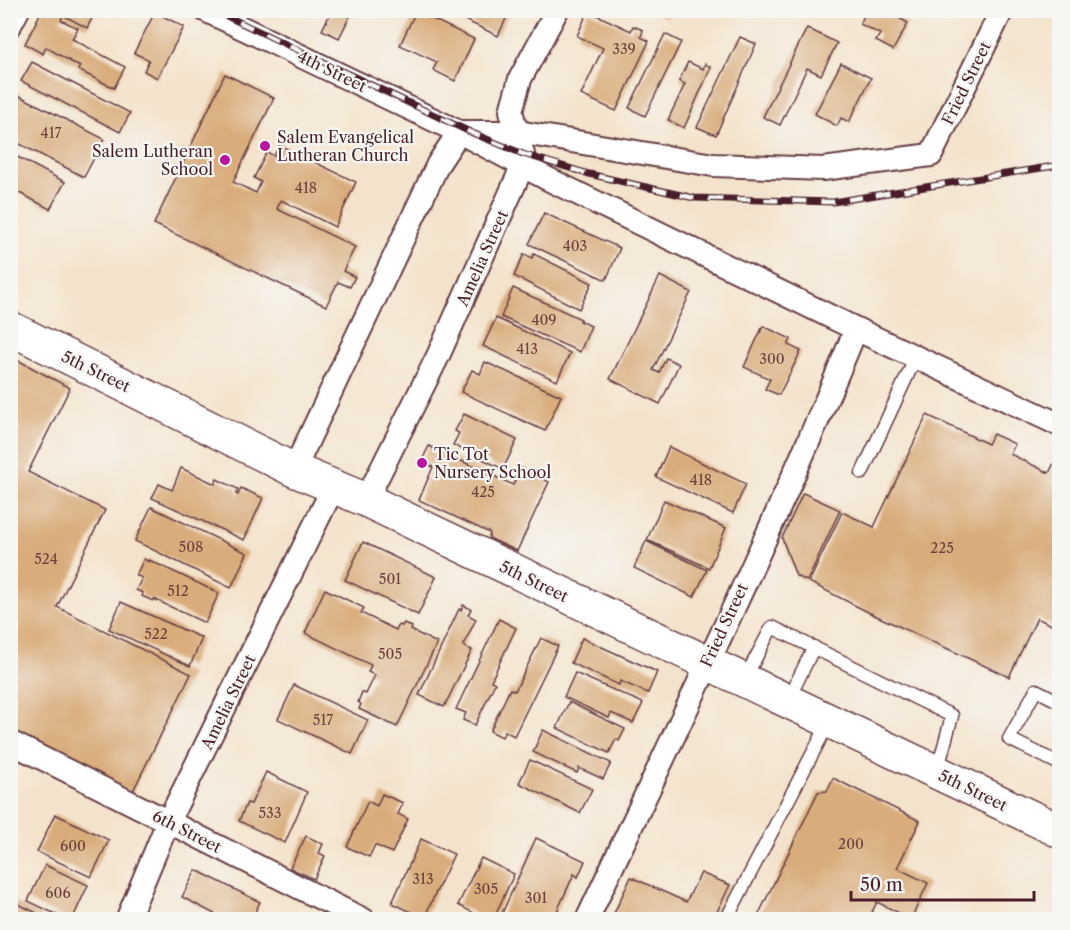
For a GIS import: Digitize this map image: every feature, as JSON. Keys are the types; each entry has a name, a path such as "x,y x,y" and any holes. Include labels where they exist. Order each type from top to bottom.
{"main road":[{"name":"5th Street","path":"10,328 294,470 366,500 1059,831"}],"street":[{"path":"10,25 18,10"},
{"name":"4th Street","path":"205,10 459,132 856,329 1059,425"},
{"path":"523,165 518,132 511,111 520,79 557,10"},
{"name":"Fried Street","path":"518,132 713,165 823,169 930,155 1002,10"},
{"path":"294,470 438,165 459,132 518,132"},
{"name":"Amelia Street","path":"366,500 438,356 523,165"},
{"name":"Fried Street","path":"587,920 707,664 828,398 856,329"},
{"name":"Amelia Street","path":"126,920 168,822 334,486"},
{"name":"6th Street","path":"10,742 364,920"}],"lane":[{"path":"862,473 916,357"},
{"path":"743,681 772,627 952,716 937,772"},
{"path":"787,701 814,647"},
{"path":"1059,702 1036,690 1009,739 1059,764"},
{"path":"726,920 829,721"}],"building":[{"path":"42,10 96,10 87,28 63,15 61,20 78,28 72,39 125,67 114,88 78,70 80,67 46,47 43,54 25,44"},
{"path":"332,10 353,10 339,38 322,30"},
{"path":"444,10 510,10 498,36"},
{"path":"652,10 670,10 667,18"},
{"path":"867,10 885,10 908,23 893,50 876,41 880,34 860,24"},
{"path":"416,11 474,39 455,81 433,70 437,62 400,45"},
{"path":"588,11 631,31 633,26 643,30 641,37 649,41 616,111 581,95 603,48 577,36"},
{"path":"155,12 184,27 157,78 144,71 149,60 134,53"},
{"path":"807,28 837,43 821,75 807,68 780,125 763,117"},
{"path":"665,34 681,42 645,116 629,108"},
{"path":"740,37 756,44 716,135 697,127"},
{"path":"32,62 130,113 120,132 21,81"},
{"path":"688,62 703,69 705,64 711,67 684,128 668,120 685,84 679,81"},
{"path":"841,63 871,78 849,122 841,118 837,126 815,114"},
{"path":"225,74 274,98 233,182 256,193 261,182 254,178 267,152 274,156 279,145 356,182 335,227 281,200 277,209 355,247 343,271 355,277 350,287 338,282 326,306 154,224"},
{"path":"10,91 104,139 84,177 10,139"},
{"path":"10,153 65,182 50,209 10,188"},
{"path":"544,213 620,248 606,280 529,244"},
{"path":"524,254 532,258 534,254 592,283 579,309 514,276"},
{"path":"660,276 691,292 653,370 659,373 666,358 679,364 660,404 610,379"},
{"path":"513,288 581,319 580,321 591,326 580,352 501,317"},
{"path":"496,318 570,353 557,381 483,346"},
{"path":"763,326 791,339 788,345 801,351 779,395 765,389 770,379 744,367"},
{"path":"10,356 70,388 28,472 105,510 57,607 191,674 132,793 10,733"},
{"path":"485,362 561,396 545,431 461,392 472,370 480,374"},
{"path":"464,414 517,440 503,469 453,445 459,433 455,431"},
{"path":"927,415 988,444 993,434 1015,444 1010,454 1049,473 1054,463 1060,465 1060,570 1053,584 1060,588 1060,629 1037,618 1009,677 870,613 809,582 842,512 874,527"},
{"path":"429,446 513,485 521,468 549,482 517,551 489,538 490,533 419,500 433,467 421,462"},
{"path":"669,447 746,484 733,513 656,477"},
{"path":"181,468 215,484 217,479 238,489 236,494 238,495 241,488 263,498 244,540 152,498 159,484 172,490"},
{"path":"803,493 840,510 807,581 796,576 782,538"},
{"path":"664,500 726,528 709,568 647,540"},
{"path":"151,507 247,553 231,588 135,541"},
{"path":"646,541 707,570 694,597 634,568"},
{"path":"363,542 436,577 418,615 345,580"},
{"path":"144,559 219,593 205,623 154,599 153,601 142,596 143,593 136,590 142,578 136,575"},
{"path":"325,589 364,608 361,613 396,630 404,623 412,627 411,630 437,643 397,727 359,709 361,704 358,702 362,692 366,694 375,675 368,672 371,665 305,633"},
{"path":"121,602 202,638 190,666 109,629"},
{"path":"463,605 471,609 468,615 476,619 463,646 472,650 444,707 419,695 459,609 461,610"},
{"path":"499,619 516,628 491,681 495,683 475,725 463,720 466,713 456,709"},
{"path":"541,638 558,646 514,736 505,731 502,737 490,731 510,689 515,691"},
{"path":"582,638 657,672 648,693 620,681 619,685 571,663"},
{"path":"575,673 643,703 633,723 611,713 609,718 564,697"},
{"path":"294,685 368,720 352,754 278,719"},
{"path":"569,702 625,729 619,741 616,739 609,753 557,728"},
{"path":"543,730 611,763 603,779 579,768 577,773 533,752"},
{"path":"530,760 592,789 580,813 519,783"},
{"path":"266,772 307,792 285,843 239,821 247,803 251,804"},
{"path":"833,778 920,821 897,868 928,883 911,919 877,902 868,920 756,920 818,792 827,791"},
{"path":"382,794 403,803 398,814 408,819 392,853 375,845 369,857 347,847 368,801 377,806"},
{"path":"55,814 109,840 91,877 37,852"},
{"path":"306,836 323,844 319,853 325,856 314,879 290,868"},
{"path":"536,838 585,861 578,877 574,874 553,920 499,920"},
{"path":"421,839 454,854 424,918 392,903"},
{"path":"481,858 514,874 493,920 471,920 474,913 458,905"},
{"path":"45,865 88,885 72,920 28,901"},
{"path":"196,870 260,902 251,920 226,920 182,897"},
{"path":"701,873 730,885 713,920 611,920 631,877 686,902"},
{"path":"10,900 51,920 10,920"}],"railway":[{"path":"214,10 470,132 523,154 589,174 694,198 833,202 1060,165"}],"place":[{"name":"Salem Evangelical Lutheran Church","path":"265,146"},
{"name":"Salem Lutheran School","path":"225,160"},
{"name":"Tic Tot Nursery School","path":"422,463"}]}
